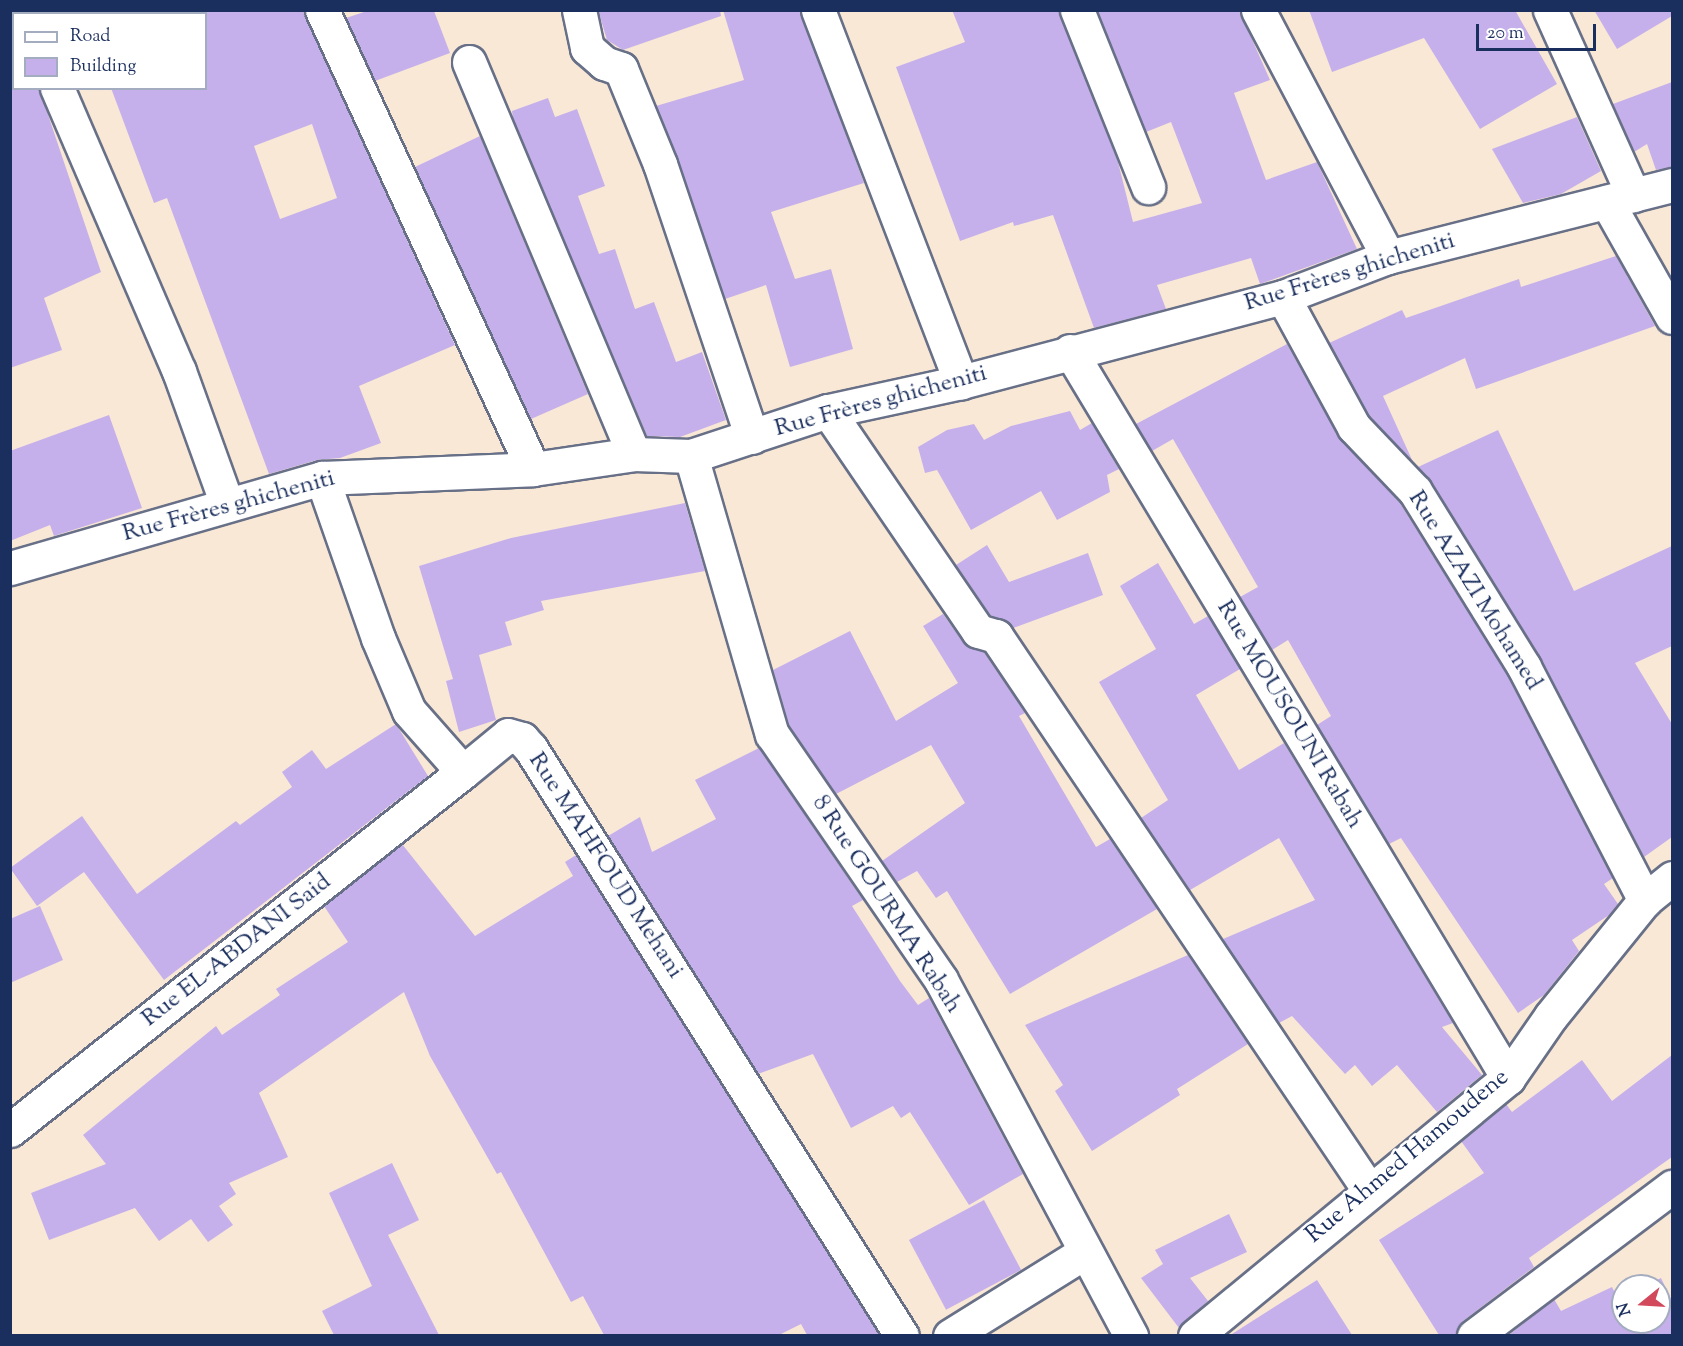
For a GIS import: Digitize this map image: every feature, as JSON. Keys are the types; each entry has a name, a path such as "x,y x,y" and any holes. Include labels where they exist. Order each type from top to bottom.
{"street":[{"path":"322,10 534,469"},
{"path":"579,10 587,48 604,63 621,69 660,164 752,437"},
{"path":"818,10 961,382"},
{"path":"1077,10 1148,187"},
{"path":"1258,10 1388,257"},
{"path":"1550,10 1620,199 1672,317"},
{"path":"469,62 634,454"},
{"path":"58,90 179,371 227,504"},
{"name":"Rue Frères ghicheniti","path":"10,568 322,478 534,469 634,454 691,456 828,411 961,382 1070,351 1283,297 1388,257 1672,185"},
{"name":"Rue AZAZI Mohamed","path":"1283,297 1354,427 1415,491 1524,667 1645,900"},
{"name":"Rue MOUSOUNI Rabah","path":"1070,351 1508,1078"},
{"path":"828,411 978,631 996,636 1370,1190"},
{"name":"8 Rue GOURMA Rabah","path":"691,456 772,734 941,980 1131,1335"},
{"path":"322,478 378,638 409,711 464,772"},
{"name":"Rue MAHFOUD Mehani","path":"464,772 508,735 522,739 531,749 902,1335"},
{"name":"Rue EL-ABDANI Said","path":"10,1130 464,772"},
{"name":"Rue Ahmed Hamoudene","path":"1194,1335 1508,1078 1551,1016 1645,900 1672,878"},
{"path":"1474,1335 1672,1187"},
{"path":"950,1335 1085,1252"}],"building":[{"path":"206,10 302,10 455,345 359,386 381,443 340,458 317,460 269,474 167,198 154,203 112,90 207,90","holes":["312,124 337,198 280,219 254,146"]},
{"path":"598,10 720,10 721,16 623,50 607,40"},
{"path":"723,10 800,10 864,183 771,212 795,279 831,269 853,349 790,367 766,285 725,299 656,106 744,80"},
{"path":"952,10 1059,10 1118,162 1133,222 1202,203 1171,122 1146,132 1097,10 1239,10 1270,80 1234,93 1266,180 1317,162 1357,249 1260,284 1251,258 1157,285 1166,309 1094,328 1053,215 1014,226 1013,222 960,241 896,67 965,42"},
{"path":"1309,10 1515,10 1557,84 1480,129 1424,38 1332,72"},
{"path":"1594,10 1672,10 1672,16 1617,49"},
{"path":"367,11 434,11 450,53 375,81 346,18"},
{"path":"1672,82 1672,167 1656,170 1647,144 1634,152 1613,104"},
{"path":"10,88 12,88 12,90 40,90 101,272 44,298 62,350 10,368"},
{"path":"548,98 555,117 577,109 605,186 578,196 599,254 615,249 635,309 654,302 676,362 702,352 726,420 680,437 647,436 513,119 512,111"},
{"path":"1577,117 1601,171 1561,194 1523,203 1492,149"},
{"path":"480,136 588,394 531,419 415,167"},
{"path":"1616,256 1655,326 1476,389 1465,358 1383,396 1413,462 1369,416 1329,343 1402,310 1406,318 1519,279 1521,287"},
{"path":"1287,344 1338,436 1400,503 1508,676 1613,878 1604,884 1618,904 1609,915 1572,940 1579,951 1544,995 1518,1013 1401,838 1389,844 1317,725 1331,716 1288,640 1272,650 1240,597 1258,587 1173,439 1152,451 1136,424"},
{"path":"1070,411 1080,430 1092,423 1119,469 1107,475 1110,492 1057,520 1041,491 971,530 937,470 925,473 918,447 947,430 974,424 984,440 1011,426"},
{"path":"109,415 142,508 54,536 50,525 10,541 10,451"},
{"path":"1498,430 1574,591 1672,546 1672,646 1635,663 1672,724 1672,837 1644,857 1540,657 1431,481 1418,467"},
{"path":"685,503 705,571 541,601 544,610 505,622 512,645 479,655 496,720 459,732 446,681 453,679 419,566 511,538"},
{"path":"987,545 1009,582 1088,553 1103,595 1013,628 990,615 956,565"},
{"path":"1158,563 1194,624 1208,616 1240,669 1196,695 1239,770 1284,743 1453,1023 1442,1027 1482,1075 1437,1112 1397,1065 1372,1086 1355,1065 1345,1074 1292,1016 1279,1023 1223,939 1315,900 1279,838 1190,890 1141,818 1168,800 1099,682 1156,649 1120,586"},
{"path":"943,614 963,642 984,652 1025,713 1019,716 1096,847 1110,839 1157,909 1010,994 947,891 936,898 917,871 897,882 882,861 965,803 931,745 836,794 789,726 773,670 850,631 896,721 958,683 923,626"},
{"path":"396,724 428,776 164,980 84,872 37,906 10,868 82,816 137,894 236,821 240,825 292,787 282,772 312,750 326,769"},
{"path":"759,748 863,900 852,906 900,981 918,1005 929,998 1023,1174 969,1205 910,1112 901,1118 893,1106 851,1128 813,1054 758,1074 608,836 640,817 652,852 716,819 695,780"},
{"path":"402,844 475,936 573,876 565,862 576,855 880,1335 807,1335 801,1324 779,1335 604,1335 583,1296 571,1302 501,1172 497,1174 430,1056 404,992 259,1093 288,1157 229,1183 236,1194 219,1206 233,1225 208,1242 191,1219 159,1241 135,1208 49,1240 31,1193 106,1164 83,1135 216,1026 222,1035 280,995 276,989 348,942 324,906"},
{"path":"40,906 63,960 10,983 10,919"},
{"path":"1188,955 1248,1044 1177,1089 1180,1095 1092,1151 1055,1091 1063,1085 1025,1025"},
{"path":"1672,1055 1672,1157 1529,1258 1534,1267 1463,1321 1456,1335 1439,1335 1379,1240 1484,1173 1461,1141 1506,1104 1512,1112 1582,1060 1612,1101"},
{"path":"392,1163 419,1220 388,1235 439,1335 334,1335 322,1311 372,1286 329,1193"},
{"path":"984,1200 1021,1270 946,1310 909,1240"},
{"path":"1229,1214 1247,1252 1190,1278 1208,1301 1179,1328 1141,1278 1163,1264 1155,1250"},
{"path":"1317,1280 1352,1335 1225,1335 1232,1334"},
{"path":"1611,1287 1611,1334 1671,1334 1671,1299 1672,1335 1509,1335 1554,1299 1561,1311"}]}
